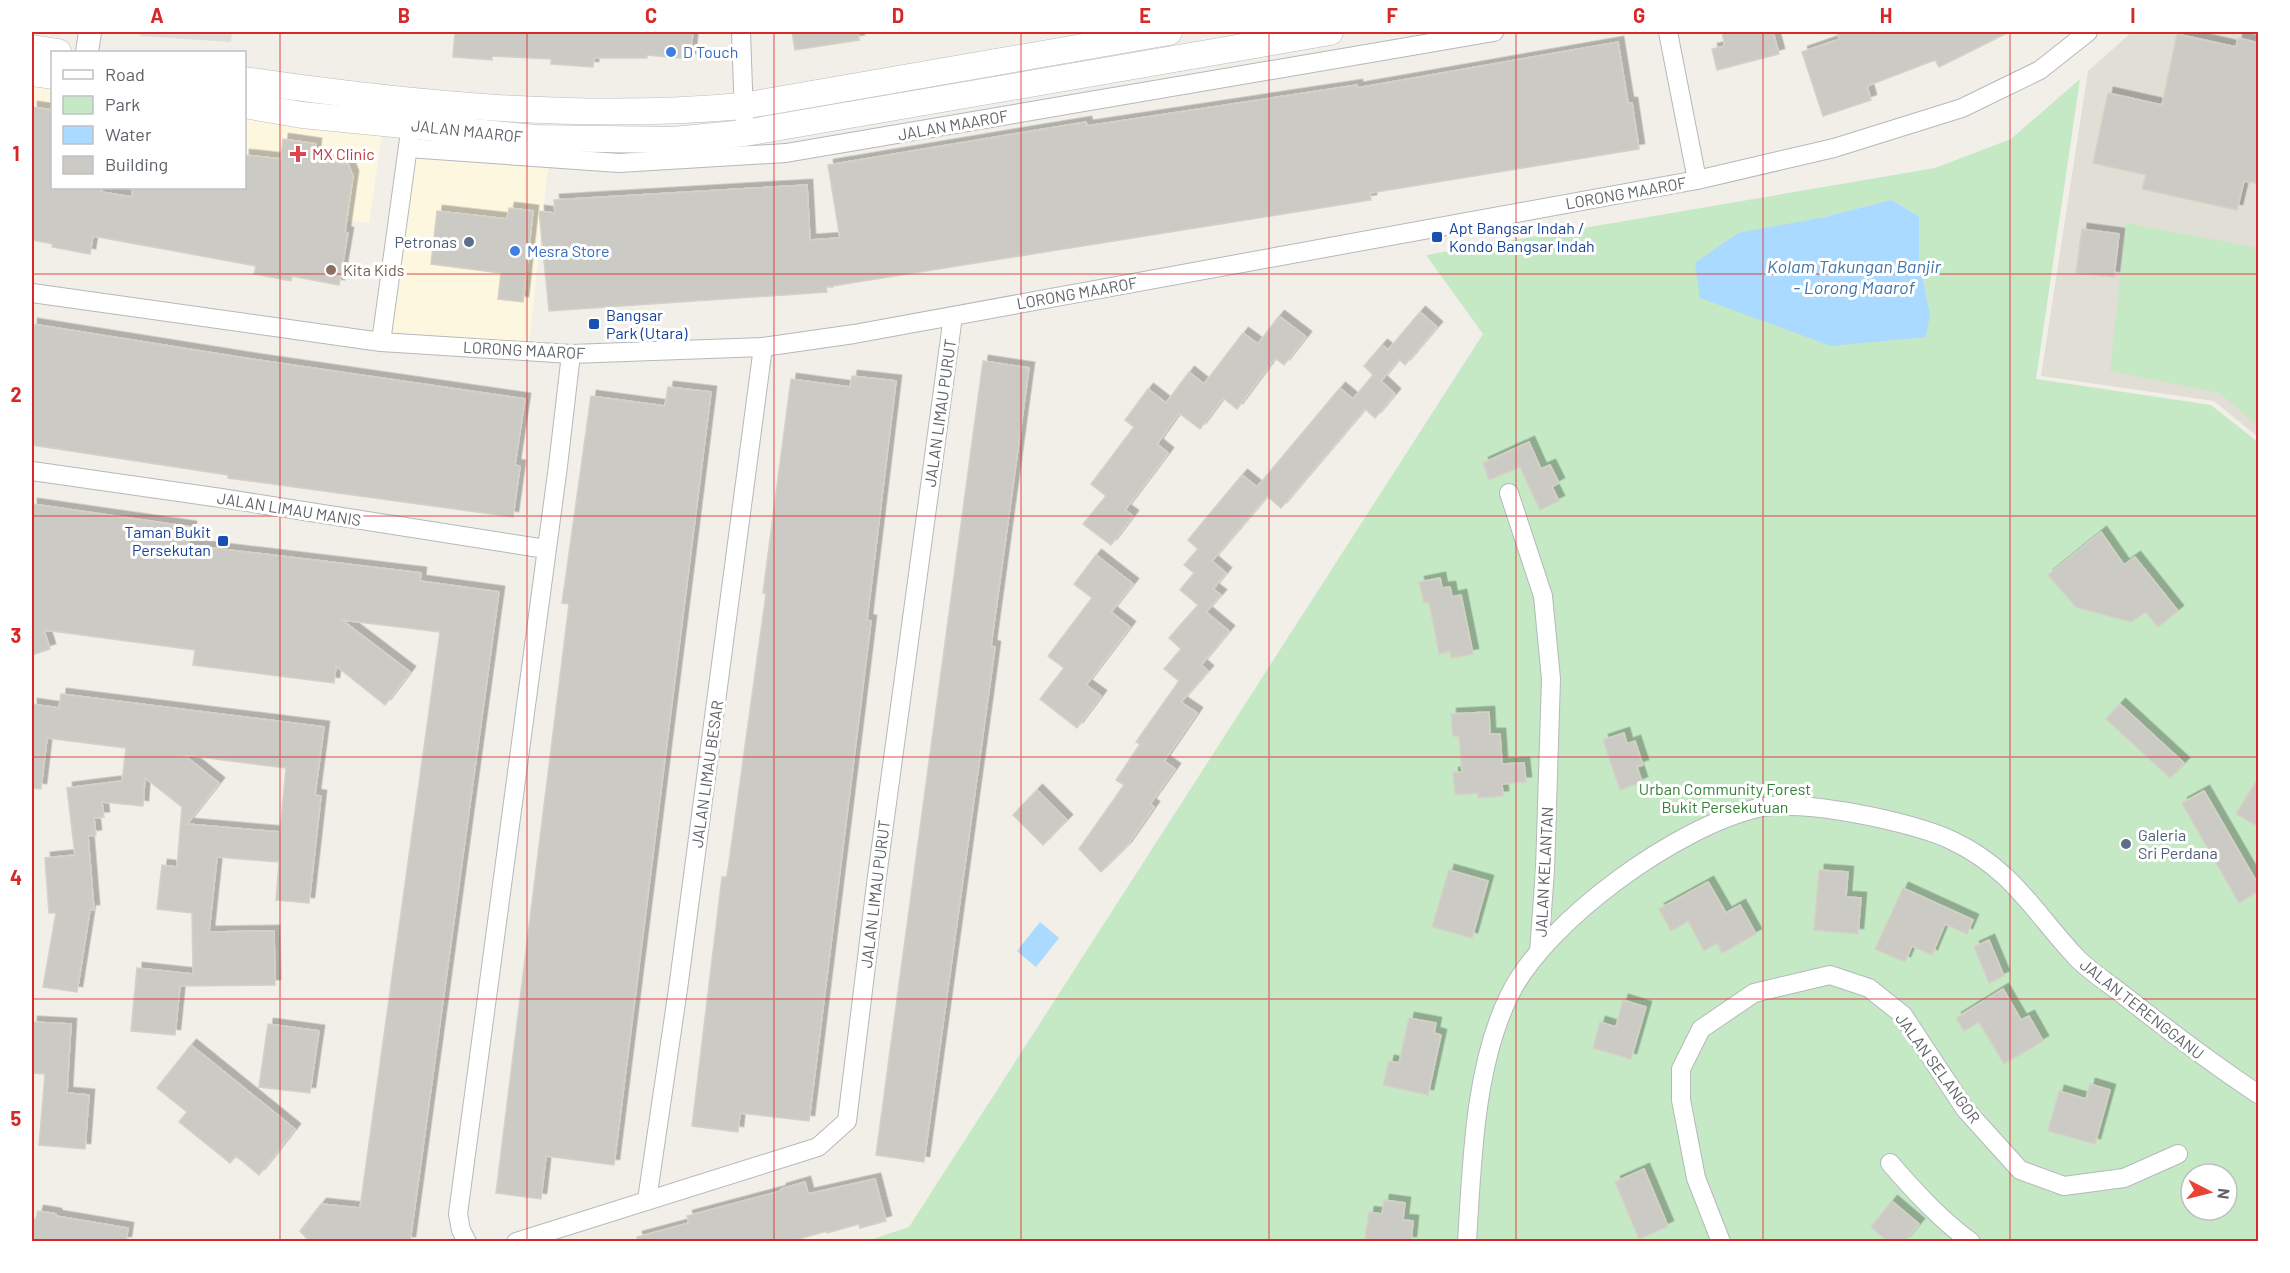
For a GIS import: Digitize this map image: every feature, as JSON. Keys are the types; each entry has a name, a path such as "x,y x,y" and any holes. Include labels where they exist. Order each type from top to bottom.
{"main road":[{"name":"JALAN MAAROF","path":"246,80 416,101 537,112 686,111 743,106 1169,32"},
{"name":"JALAN MAAROF","path":"246,105 410,137 673,140 745,133 1330,32"},
{"path":"32,48 52,51"},
{"path":"32,73 51,76"}],"street":[{"path":"87,51 90,32"},
{"path":"741,32 745,133"},
{"name":"JALAN MAAROF","path":"410,137 619,164 786,153 1494,32"},
{"path":"1668,32 1697,180"},
{"name":"LORONG MAAROF","path":"32,294 381,342 571,354 764,347 854,334 1697,180 1834,148 1962,108 2040,70 2088,32"},
{"path":"381,342 416,101"},
{"name":"JALAN LIMAU PURUT","path":"516,1242 818,1147 847,1121 876,884 953,316"},
{"name":"JALAN LIMAU BESAR","path":"647,1200 678,989 764,347"},
{"path":"467,1242 461,1230 458,1214 571,354"},
{"name":"JALAN LIMAU MANIS","path":"32,471 546,549"},
{"name":"JALAN KELANTAN","path":"1467,1242 1475,1132 1489,1050 1510,993 1539,952 1545,870 1551,679 1543,596 1509,493"},
{"name":"JALAN TERENGGANU","path":"1539,952 1576,914 1615,881 1712,824 1760,807 1783,806 1831,810 1881,819 1952,840 1983,858 2011,880 2077,958 2194,1051 2259,1094"},
{"name":"JALAN SELANGOR","path":"1721,1242 1696,1178 1681,1100 1681,1069 1701,1029 1754,993 1830,975 1869,988 1903,1015 1965,1109 2019,1170 2064,1186 2124,1178 2178,1154"},
{"path":"1890,1163 1943,1219 1971,1242"}],"shaded area":[{"path":"138,32 232,32 231,42 140,36"},
{"path":"2132,32 2258,32 2258,437 2214,401 2041,376 2088,71"},
{"path":"32,77 51,80 51,176 32,173"},
{"path":"246,112 382,134 369,223 136,189 246,189"},
{"path":"414,156 548,167 529,345 391,337"}],"green space":[{"name":"Urban Community Forest Bukit Persekutuan","path":"2080,79 2036,379 2211,405 2258,442 2258,1241 864,1242 909,1227 1483,334 1426,255 1935,168 2011,139","holes":["1891,200 1919,216 1919,260 1930,314 1820,218"]},
{"path":"2126,223 2258,248 2258,426 2220,393 2110,371"}],"water":[{"name":"Kolam Takungan Banjir - Lorong Maarof","path":"1891,200 1919,216 1919,260 1930,314 1926,337 1831,346 1700,298 1695,263 1738,233 1820,218"},
{"path":"1040,922 1059,938 1036,967 1017,951"}],"building":[{"path":"455,32 693,32 690,59 647,55 647,58 594,58 593,67 551,64 551,59 492,56 492,60 453,57"},
{"path":"792,32 858,32 859,40 795,50"},
{"path":"1722,32 1773,32 1779,54 1717,70 1712,49 1725,46"},
{"path":"1836,32 2009,32 1939,67 1935,60 1867,86 1871,100 1823,116 1802,52 1840,39"},
{"path":"2177,34 2236,47 2238,38 2259,43 2259,184 2244,181 2237,210 2142,189 2146,175 2093,163 2108,93 2162,105"},
{"path":"1618,42 1628,103 1632,103 1639,149 1370,193 1371,200 826,287 827,292 549,311 539,211 555,213 554,200 807,185 810,240 840,238 828,165 1086,122 1087,126 1357,85 1357,88"},
{"path":"32,107 51,110 51,189 102,189 101,192 132,197 133,189 246,189 246,155 281,159 283,139 316,144 314,160 348,164 353,176 345,232 348,233 339,285 292,276 291,281 254,274 256,266 93,236 90,254 52,247 53,244 32,240"},
{"name":"Petronas","path":"509,208 533,211 523,302 498,299 501,273 431,264 437,211 507,219"},
{"path":"2082,229 2119,234 2114,277 2076,273"},
{"path":"1420,312 1437,327 1405,365 1399,359 1381,381 1395,394 1375,418 1365,409 1281,508 1267,496 1212,561 1226,573 1213,589 1221,595 1206,612 1229,631 1201,665 1208,671 1181,702 1197,713 1164,761 1175,769 1150,804 1154,807 1126,847 1101,872 1079,849 1124,785 1116,780 1140,744 1136,742 1179,681 1164,669 1181,649 1169,638 1198,605 1180,590 1194,573 1184,565 1198,549 1188,540 1242,475 1257,487 1340,388 1353,399 1373,375 1364,366 1382,345 1388,350"},
{"path":"1279,316 1306,337 1284,365 1275,358 1237,409 1223,398 1200,429 1179,413 1157,444 1168,453 1125,510 1133,516 1111,545 1083,524 1106,496 1091,484 1134,427 1125,420 1148,389 1166,403 1189,372 1204,384 1243,333 1258,344"},
{"path":"32,324 525,399 515,465 520,466 513,517 228,478 228,475 32,445"},
{"path":"983,361 1029,368 991,646 995,647 924,1162 876,1155"},
{"path":"852,376 896,381 867,620 871,621 809,1121 740,1113 738,1132 692,1126 722,877 727,877 766,594 763,593 791,379 850,387"},
{"path":"668,387 711,392 614,1165 546,1156 541,1199 496,1193 569,604 562,603 591,396 665,406"},
{"path":"1529,442 1541,469 1550,465 1559,483 1552,487 1559,501 1540,510 1520,467 1489,480 1483,463"},
{"path":"32,504 191,527 188,545 421,573 420,581 499,592 410,1242 310,1242 300,1231 321,1204 360,1208 440,632 342,620 410,672 385,705 336,666 334,683 193,665 195,650 44,630 50,649 32,655"},
{"path":"2101,532 2124,565 2135,557 2178,611 2158,627 2146,612 2131,622 2076,607 2048,575"},
{"path":"1096,555 1133,584 1111,612 1130,627 1086,685 1101,696 1077,728 1040,699 1064,668 1048,656 1092,598 1074,584"},
{"path":"1440,578 1442,588 1450,587 1452,597 1461,595 1473,654 1451,658 1450,651 1439,654 1429,602 1424,603 1419,582"},
{"path":"61,694 324,727 315,795 321,796 309,903 276,900 279,862 217,857 209,932 274,931 275,985 180,986 175,1035 131,1031 137,968 193,974 192,913 157,909 162,865 177,867 182,807 145,778 143,806 102,802 104,817 94,818 96,835 88,836 94,910 90,910 77,992 43,987 56,913 49,913 45,858 75,855 67,788 122,781 126,748 47,738 41,789 32,788 32,704 59,708","holes":["184,755 286,768 280,832 187,824 219,783"]},
{"path":"2120,704 2184,763 2170,778 2106,719"},
{"path":"1489,712 1490,734 1500,734 1502,764 1524,763 1526,782 1502,784 1503,796 1478,798 1478,793 1455,795 1453,773 1462,772 1459,736 1453,736 1451,714"},
{"path":"1624,733 1627,744 1635,741 1643,765 1637,767 1642,782 1620,790 1603,740"},
{"path":"2259,776 2259,827 2236,814"},
{"path":"1037,790 1067,820 1043,845 1013,815"},
{"path":"2204,791 2259,886 2259,891 2239,903 2182,803"},
{"path":"1449,870 1488,881 1472,938 1432,927"},
{"path":"1819,870 1848,872 1846,897 1861,898 1858,934 1814,930"},
{"path":"1708,882 1726,913 1740,905 1756,934 1722,953 1717,943 1704,951 1688,921 1671,931 1659,909"},
{"path":"1903,888 1973,920 1967,934 1945,924 1932,955 1912,946 1905,962 1875,949"},
{"path":"1989,940 2004,976 1989,983 1974,947"},
{"path":"2003,989 2021,1020 2029,1016 2043,1041 2004,1064 1979,1022 1964,1031 1956,1018"},
{"path":"1623,1000 1646,1007 1631,1059 1593,1048 1600,1022 1616,1027"},
{"path":"1409,1018 1436,1023 1434,1033 1441,1035 1428,1095 1383,1085 1389,1061 1399,1063"},
{"path":"32,1022 71,1024 67,1093 89,1095 85,1149 39,1145 45,1074 32,1073"},
{"path":"268,1024 319,1031 310,1093 259,1087"},
{"path":"191,1045 295,1129 259,1175 236,1156 230,1163 179,1122 187,1112 157,1088"},
{"path":"2090,1084 2110,1090 2095,1144 2048,1131 2059,1091 2086,1099"},
{"path":"1644,1169 1668,1226 1639,1239 1615,1182"},
{"path":"875,1179 886,1221 860,1228 859,1224 788,1242 638,1242 637,1237 689,1223 687,1216 781,1191 781,1189 805,1182 808,1194"},
{"path":"1384,1200 1405,1203 1403,1220 1413,1221 1411,1242 1365,1240 1369,1212 1382,1214"},
{"path":"1892,1201 1919,1224 1904,1242 1888,1242 1871,1227"},
{"path":"38,1211 128,1228 126,1242 32,1242 32,1218 36,1219"}],"place":[{"name":"D Touch","path":"671,52"},
{"name":"MX Clinic","path":"298,154"},
{"name":"Apt Bangsar Indah / Kondo Bangsar Indah","path":"1437,237"},
{"name":"Petronas","path":"469,242"},
{"name":"Mesra Store","path":"515,251"},
{"name":"Kita Kids","path":"331,270"},
{"name":"Bangsar Park (Utara)","path":"594,324"},
{"name":"Taman Bukit Persekutan","path":"223,541"},
{"name":"Galeria Sri Perdana","path":"2126,844"}]}
